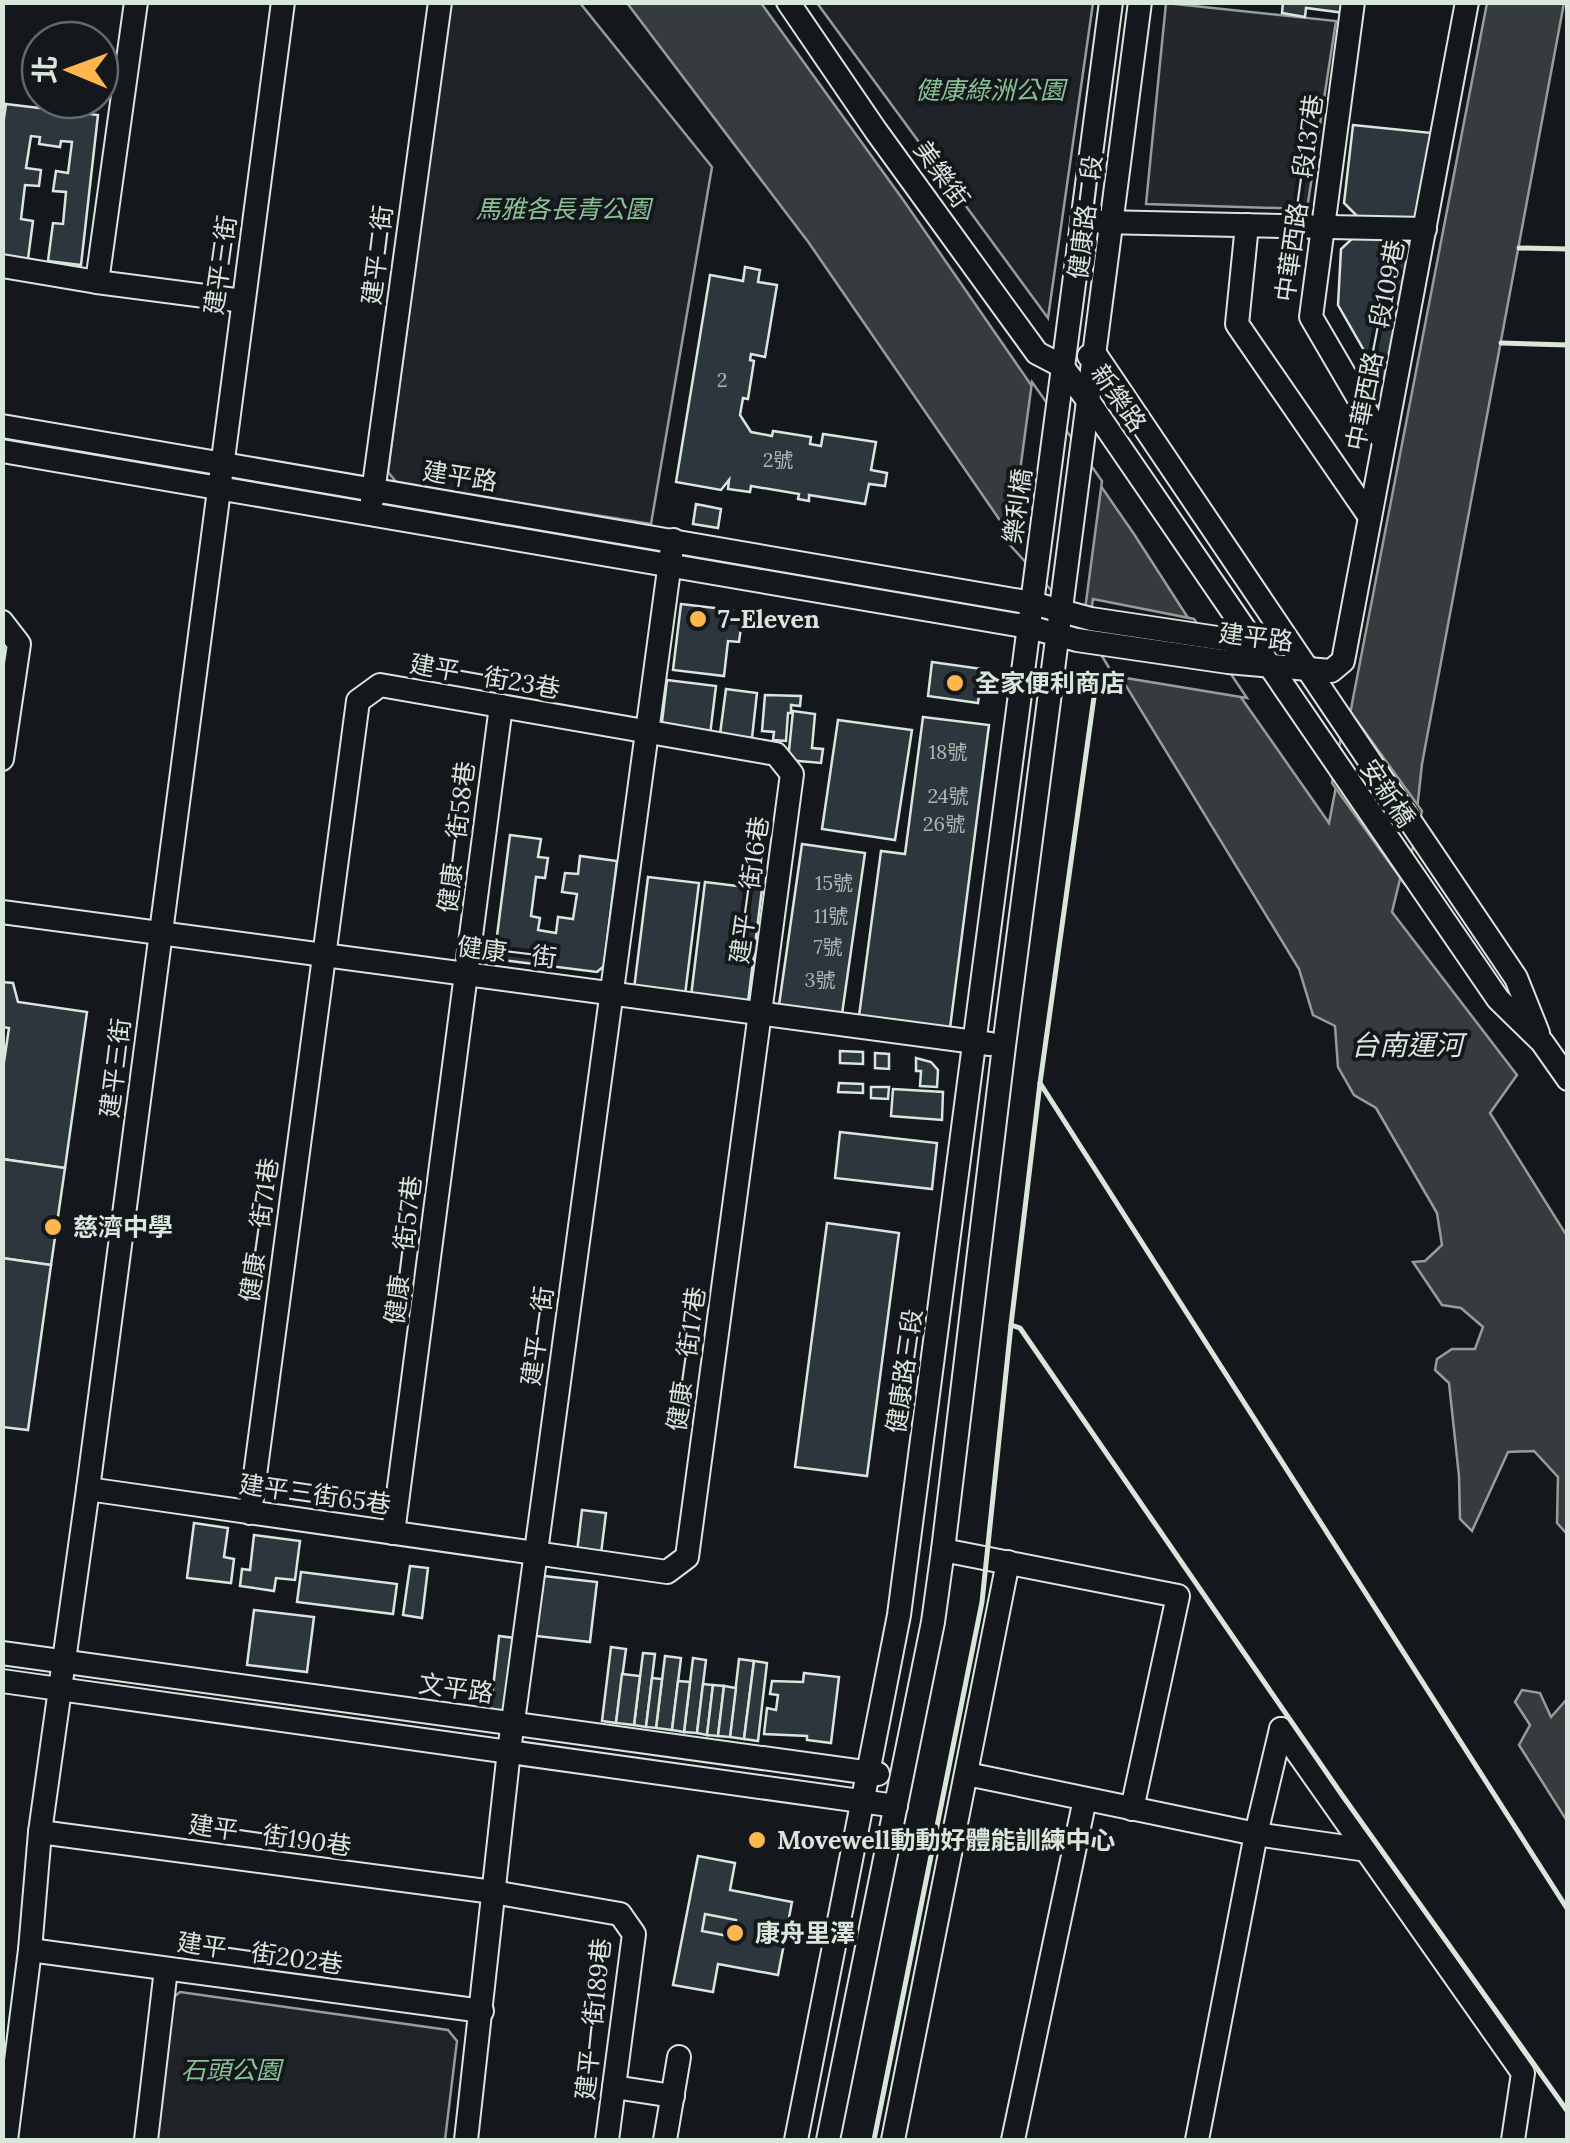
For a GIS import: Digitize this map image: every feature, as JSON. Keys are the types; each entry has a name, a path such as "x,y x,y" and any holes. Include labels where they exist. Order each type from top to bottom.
{"street":[{"path":"96,282 136,2"},
{"name":"建平三街","path":"6,2140 58,1689 88,1489 283,2"},
{"name":"建平二街","path":"370,514 440,2"},
{"name":"美樂街","path":"788,2 1037,353 1062,366"},
{"name":"健康路二段","path":"1057,416 1111,2"},
{"name":"健康路二段","path":"1059,624 1140,2"},
{"name":"中華西路一段137巷","path":"1353,2 1310,318 1384,442"},
{"name":"中華西路一段109巷","path":"1310,671 1331,670 1343,661 1468,2"},
{"path":"1082,222 1424,229"},
{"path":"1247,225 1238,324 1370,517"},
{"path":"2,266 243,300"},
{"name":"新樂路","path":"1327,753 1062,366 1095,354 1340,714"},
{"name":"樂利橋","path":"1032,602 1057,416"},
{"name":"建平路","path":"2,426 374,490 1029,627 1059,624 1228,662 1310,671"},
{"name":"建平路","path":"2,451 370,514 1032,602 1059,624"},
{"name":"建平一街","path":"466,2140 512,1723 671,552"},
{"name":"健康路三段","path":"796,2140 899,1615 1032,602"},
{"path":"2,622 19,644 2,759"},
{"path":"828,2140 902,1777 943,1550 1059,624"},
{"name":"建平路","path":"1090,630 1212,638 1254,645 1310,671"},
{"name":"建平一街23巷","path":"323,955 358,700 380,686 776,754 792,774"},
{"name":"健康一街58巷","path":"467,974 500,706"},
{"name":"安新橋","path":"1340,714 1516,978 1542,1042"},
{"name":"安新橋","path":"1327,753 1498,1000 1542,1042"},
{"name":"建平一街16巷","path":"760,1013 792,774"},
{"name":"健康一街","path":"2,912 1004,1046"},
{"name":"健康一街71巷","path":"250,1513 323,955"},
{"name":"健康一街57巷","path":"393,1533 467,974"},
{"name":"健康一街17巷","path":"536,1553 668,1572 687,1557 760,1013"},
{"path":"1542,1042 1568,1079"},
{"name":"建平三街65巷","path":"88,1489 536,1553"},
{"path":"943,1550 1178,1596 1132,1809"},
{"path":"893,2140 1008,1562"},
{"name":"文平路","path":"2,1652 902,1777"},
{"path":"2,1681 896,1806"},
{"path":"1197,2140 1256,1834 1282,1729 1523,2073 1514,2140"},
{"path":"968,1774 1256,1834 1366,1850"},
{"path":"1013,2140 1085,1799"},
{"name":"建平一街190巷","path":"40,1832 494,1892"},
{"name":"建平一街189巷","path":"494,1892 620,1914 634,1934 607,2140"},
{"name":"建平一街202巷","path":"30,1950 482,2011"},
{"path":"146,2140 166,1968"},
{"path":"665,2140 679,2057"},
{"path":"614,2087 673,2096"}],"green space":[{"name":"馬雅各長青公園","path":"450,3 580,3 712,167 651,524 397,483 388,472"},
{"name":"健康綠洲公園","path":"817,3 1093,3 1048,318"},
{"name":"石頭公園","path":"180,1992 448,2030 457,2041 445,2140 151,2140 170,2000"}],"shaded area":[{"path":"1166,3 1336,21 1307,209 1146,204"}],"water":[{"name":"台南運河","path":"627,3 761,3 904,201 1329,823 1487,3 1564,3 1422,764 1417,810 1392,912 1517,1075 1490,1113 1567,1236 1567,1534 1557,1523 1558,1477 1534,1451 1508,1452 1472,1531 1460,1519 1449,1383 1435,1370 1437,1359 1452,1349 1475,1349 1483,1327 1461,1308 1442,1305 1413,1262 1425,1261 1442,1245 1437,1213 1376,1108 1354,1095 1338,1067 1335,1026 1313,1015 1299,969 1081,612 1019,548 809,243"},
{"path":"1522,1690 1540,1693 1551,1717 1567,1699 1567,1821 1519,1745 1530,1725 1515,1702"}],"pier":[{"path":"1032,382 1102,481 1083,625 1010,545"},
{"path":"1093,599 1194,619 1247,698 1114,676 1088,633"},
{"path":"1347,707 1422,811 1404,883 1332,783"}],"building":[{"path":"1283,2 1346,2 1345,13 1306,8 1305,17 1282,13"},
{"path":"6,104 20,106 20,120 97,120 81,265 48,261 53,223 63,224 66,192 53,191 56,171 68,173 72,142 61,141 60,147 39,144 40,137 31,136 26,168 41,170 39,186 25,185 21,219 33,221 28,259 2,255 2,132"},
{"path":"1353,125 1432,133 1421,218 1361,220 1344,203"},
{"path":"1355,236 1405,240 1418,252 1396,375 1381,380 1338,305 1341,249"},
{"path":"745,267 760,270 758,282 777,285 765,357 751,354 750,360 754,361 748,399 743,398 740,415 751,432 811,437 810,444 821,446 823,434 876,442 871,470 887,473 885,486 869,484 865,504 809,495 809,501 798,499 799,494 751,486 750,492 728,489 729,480 721,490 676,482 710,275 743,281"},
{"path":"696,504 721,509 718,528 693,524"},
{"path":"681,604 732,610 731,618 742,620 739,642 728,641 724,676 673,670"},
{"name":"全家便利商店","path":"932,662 982,669 978,703 928,696"},
{"path":"667,680 716,686 710,735 661,730"},
{"path":"726,689 757,693 752,738 720,734"},
{"path":"765,695 801,696 800,706 791,705 788,713 786,741 773,740 774,732 762,731"},
{"path":"793,711 815,714 812,748 823,749 821,763 788,760"},
{"path":"923,717 989,725 950,1028 859,1016 881,851 905,854"},
{"path":"838,720 912,730 895,840 822,829"},
{"path":"510,835 541,839 538,857 548,858 545,878 536,877 531,916 540,918 538,930 556,933 558,917 573,919 577,894 562,892 565,873 578,874 580,856 617,861 604,966 597,972 494,959"},
{"path":"802,844 865,853 842,1014 779,1005"},
{"path":"648,877 699,883 685,995 634,989"},
{"path":"705,882 762,889 748,1002 691,996"},
{"path":"2,982 13,983 18,1002 87,1012 65,1168 2,1159 2,1075 9,1028 2,1027"},
{"path":"840,1051 863,1052 863,1064 840,1063"},
{"path":"875,1053 889,1054 889,1069 875,1068"},
{"path":"916,1058 931,1062 938,1070 937,1087 920,1086 921,1071 916,1071"},
{"path":"839,1083 863,1084 863,1093 838,1092"},
{"path":"871,1087 889,1087 888,1099 871,1098"},
{"path":"893,1089 943,1092 942,1120 891,1116"},
{"path":"840,1132 937,1143 932,1189 835,1178"},
{"path":"2,1159 65,1168 51,1265 2,1258"},
{"path":"827,1223 899,1233 867,1476 795,1467"},
{"path":"2,1258 51,1265 28,1430 2,1427"},
{"path":"582,1510 606,1513 601,1554 577,1552"},
{"path":"194,1523 228,1528 224,1557 234,1559 231,1583 187,1578"},
{"path":"254,1535 300,1541 295,1580 276,1578 274,1591 240,1586 242,1569 250,1570"},
{"path":"410,1566 428,1568 422,1618 403,1615"},
{"path":"301,1572 397,1584 393,1614 297,1602"},
{"path":"544,1576 597,1582 590,1642 536,1636"},
{"path":"254,1610 314,1617 307,1672 247,1665"},
{"path":"499,1636 515,1638 507,1716 490,1714"},
{"path":"611,1647 626,1649 616,1723 602,1721"},
{"path":"643,1653 655,1654 646,1727 634,1725"},
{"path":"665,1656 681,1658 672,1730 656,1728"},
{"path":"693,1658 706,1660 697,1733 684,1732"},
{"path":"739,1659 754,1661 744,1739 730,1737"},
{"path":"754,1661 767,1663 758,1741 744,1739"},
{"path":"804,1673 839,1677 831,1743 807,1740 807,1736 764,1734 767,1708 776,1710 778,1695 770,1694 772,1681 803,1682"},
{"path":"622,1674 640,1676 634,1725 616,1723"},
{"path":"652,1678 662,1679 656,1728 646,1727"},
{"path":"678,1681 690,1682 684,1732 672,1730"},
{"path":"703,1684 713,1685 707,1735 697,1733"},
{"path":"713,1685 724,1686 718,1736 707,1735"},
{"path":"724,1686 736,1688 730,1737 718,1736"},
{"name":"康舟里澤","path":"698,1856 735,1863 730,1890 792,1902 778,1975 718,1964 713,1992 673,1985"},
{"path":"705,1914 736,1920 733,1937 702,1931"}],"wall":[{"path":"1519,248 1568,249"},
{"path":"1501,343 1568,345"},
{"path":"1040,1083 1095,690"},
{"path":"1011,1325 1040,1083 1568,1910"},
{"path":"874,2140 982,1602 1011,1325 1020,1328 1342,1795 1568,2112"}],"place":[{"name":"7-Eleven","path":"698,619"},
{"name":"全家便利商店","path":"955,683"},
{"name":"慈濟中學","path":"53,1227"},
{"name":"Movewell動動好體能訓練中心","path":"757,1840"},
{"name":"康舟里澤","path":"735,1933"}]}
